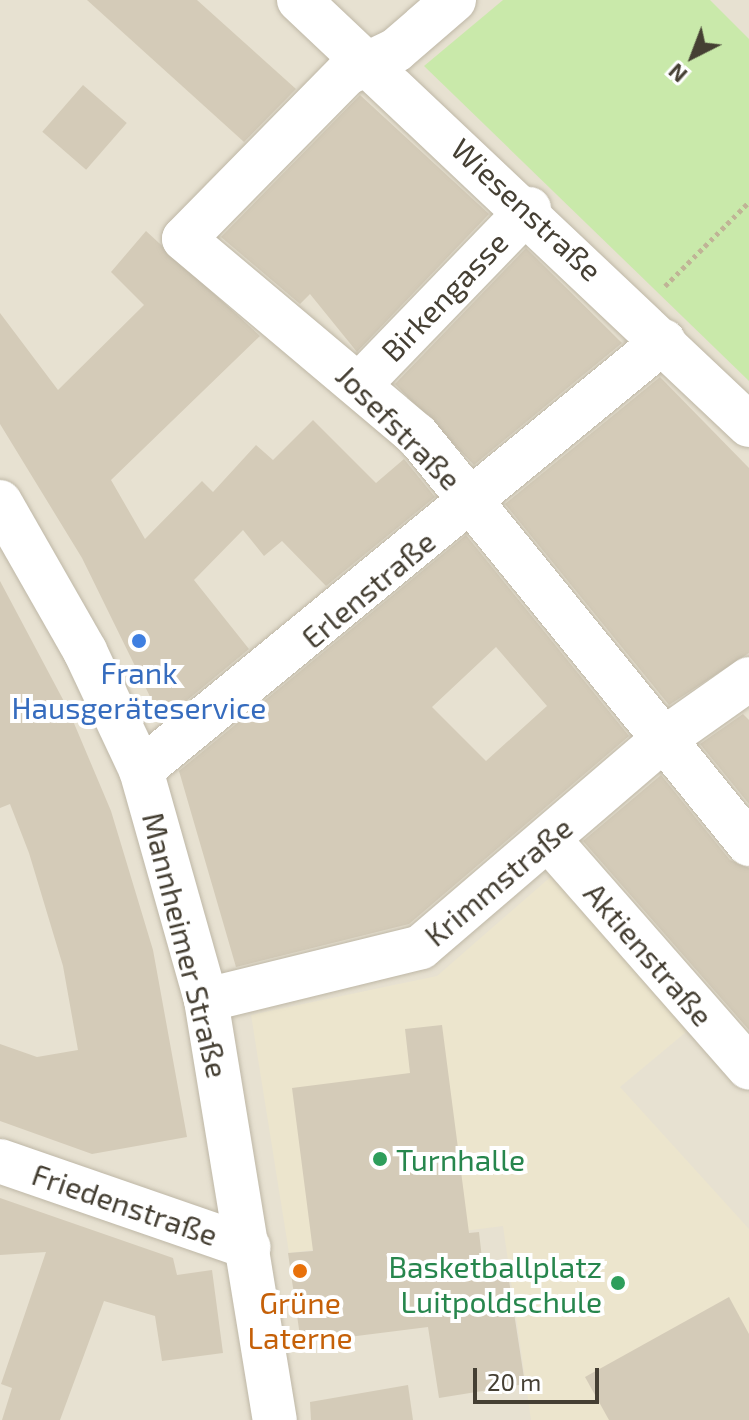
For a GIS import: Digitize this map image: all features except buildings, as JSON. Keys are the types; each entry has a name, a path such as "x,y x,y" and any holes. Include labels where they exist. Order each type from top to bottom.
{"street":[{"name":"Wiesenstraße","path":"299,0 370,61 529,209 749,425"},
{"path":"370,61 396,50 454,0"},
{"name":"Josefstraße","path":"370,61 346,74 184,239 361,383 473,501 749,844"},
{"name":"Birkengasse","path":"361,383 529,209"},
{"name":"Erlenstraße","path":"141,770 473,501 664,341"},
{"name":"Mannheimer Straße","path":"0,502 85,651 141,770 206,1000 275,1420"},
{"name":"Krimmstraße","path":"206,1000 421,947 664,739 749,679"},
{"name":"Aktienstraße","path":"549,840 749,1068"},
{"name":"Friedenstraße","path":"0,1161 249,1247"}],"path":[{"path":"656,295 749,202"}],"shaded area":[{"path":"0,0 749,0 749,1420 0,1420"},
{"path":"554,874 692,1027 620,1087 749,1229 749,1420 531,1420 503,1226 289,1253 251,1015 437,976"}],"green space":[{"path":"503,0 710,0 749,39 749,381 424,66"}],"place":[{"name":"Frank Hausgeräteservice","path":"139,641"},
{"name":"Turnhalle","path":"380,1159"},
{"name":"Grüne Laterne","path":"300,1271"},
{"name":"Basketballplatz Luitpoldschule","path":"618,1283"}]}
